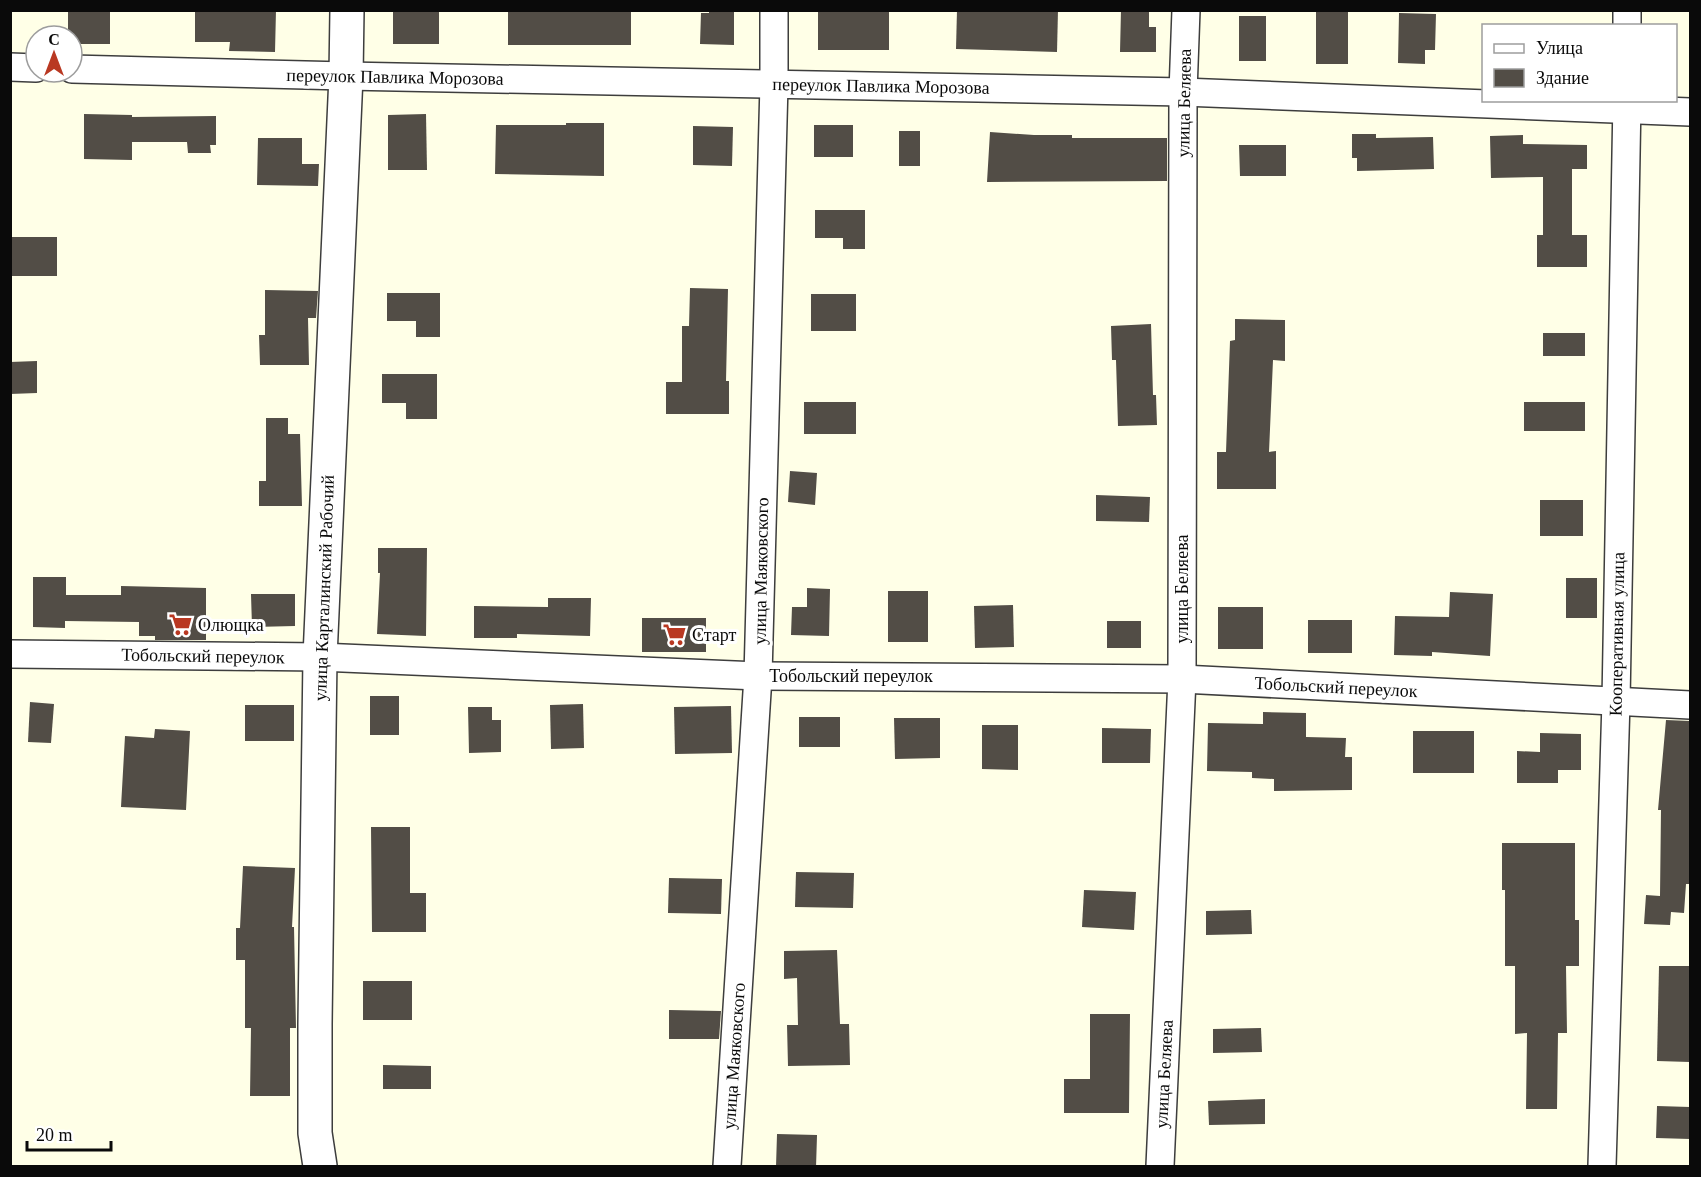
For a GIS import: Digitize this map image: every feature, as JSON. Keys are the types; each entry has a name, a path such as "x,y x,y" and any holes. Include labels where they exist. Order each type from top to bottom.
{"street":[{"name":"улица Карталинский Рабочий","path":"320,1167 315,1133 315,1024 320,657 347,10"},
{"name":"улица Маяковского","path":"727,1167 758,676 774,10"},
{"name":"улица Беляева","path":"1160,1167 1182,679 1183,92 1186,10"},
{"name":"переулок Павлика Морозова","path":"84,69 1183,92 1482,101"},
{"name":"переулок Павлика Морозова","path":"1500,102 1627,106 1690,112"},
{"name":"Кооперативная улица","path":"1602,1167 1616,701 1627,106"},
{"name":"Тобольский переулок","path":"10,654 320,657 758,676 1182,679 1690,705"}],"building":[{"path":"68,10 110,10 110,44 84,44 84,24 68,24"},
{"path":"195,10 276,10 275,52 229,51 230,42 195,42"},
{"path":"393,10 439,10 439,44 393,44"},
{"path":"508,10 631,10 631,45 508,45"},
{"path":"709,10 734,10 734,45 700,44 701,13 709,13"},
{"path":"818,10 889,10 889,50 818,50"},
{"path":"957,10 1058,10 1057,52 956,49"},
{"path":"1121,10 1149,10 1149,27 1156,27 1156,52 1120,52"},
{"path":"1316,10 1348,10 1348,64 1316,64"},
{"path":"1399,13 1436,14 1435,50 1425,50 1425,64 1398,63"},
{"path":"1239,16 1266,16 1266,61 1239,61"},
{"path":"84,114 132,115 132,117 216,116 216,145 210,145 211,153 188,153 187,142 132,142 132,160 84,159"},
{"path":"426,114 427,170 388,170 388,115"},
{"path":"566,123 604,123 604,176 495,174 496,125 566,125"},
{"path":"814,125 853,125 853,157 814,157"},
{"path":"693,126 733,127 732,166 693,165"},
{"path":"899,131 920,131 920,166 899,166"},
{"path":"990,132 1072,135 1072,138 1167,138 1167,181 987,182"},
{"path":"1352,134 1376,134 1376,138 1433,137 1434,169 1357,171 1357,158 1352,158"},
{"path":"1523,135 1523,144 1587,145 1587,169 1572,169 1572,235 1587,235 1587,267 1537,267 1537,235 1543,235 1543,177 1491,178 1490,136"},
{"path":"258,138 302,138 302,164 319,164 318,186 257,185"},
{"path":"1239,145 1286,145 1286,176 1240,176"},
{"path":"815,210 865,210 865,249 843,249 843,238 815,238"},
{"path":"10,237 57,237 57,276 10,276"},
{"path":"690,288 728,289 726,381 729,381 729,414 666,414 666,382 682,382 682,326 689,326"},
{"path":"265,290 318,291 316,318 308,318 309,365 260,365 259,335 265,335"},
{"path":"387,293 440,293 440,337 416,337 416,321 387,321"},
{"path":"811,294 856,294 856,331 811,331"},
{"path":"1235,319 1285,320 1285,361 1273,360 1269,452 1276,451 1276,489 1217,489 1217,452 1226,452 1230,341 1235,340"},
{"path":"1151,324 1153,395 1156,395 1157,425 1118,426 1116,360 1112,360 1111,326"},
{"path":"1543,333 1585,333 1585,356 1543,356"},
{"path":"37,361 37,393 10,394 10,362"},
{"path":"382,374 437,374 437,419 406,419 406,403 382,403"},
{"path":"804,402 856,402 856,434 804,434"},
{"path":"1524,402 1585,402 1585,431 1524,431"},
{"path":"266,418 288,418 288,434 300,434 302,506 259,506 259,481 266,481"},
{"path":"790,471 817,473 815,505 788,502"},
{"path":"1096,495 1150,497 1149,522 1096,521"},
{"path":"1540,500 1583,500 1583,536 1540,536"},
{"path":"378,548 427,548 426,636 377,634 380,573 378,573"},
{"path":"33,577 66,577 66,595 121,595 121,586 206,588 206,640 155,640 155,636 139,636 139,622 65,621 65,628 33,627"},
{"path":"1566,578 1597,578 1597,618 1566,618"},
{"path":"807,588 830,589 829,636 791,635 792,607 807,607"},
{"path":"888,591 928,591 928,642 888,642"},
{"path":"1450,592 1493,594 1490,656 1432,652 1432,656 1394,655 1395,616 1449,617"},
{"path":"251,594 295,594 295,626 252,627"},
{"path":"548,598 591,598 590,636 517,634 517,638 474,638 474,606 548,607"},
{"path":"1013,605 1014,647 975,648 974,606"},
{"path":"1218,607 1263,607 1263,649 1218,649"},
{"name":"Старт","path":"642,618 706,618 706,652 642,652"},
{"path":"1308,620 1352,620 1352,653 1308,653"},
{"path":"1107,621 1141,621 1141,648 1107,648"},
{"path":"370,696 399,696 399,735 370,735"},
{"path":"30,702 54,704 51,743 28,742"},
{"path":"583,704 584,748 551,749 550,705"},
{"path":"245,705 294,705 294,741 245,741"},
{"path":"731,706 732,753 675,754 674,707"},
{"path":"468,707 492,707 492,720 501,720 501,752 469,753"},
{"path":"1263,712 1306,713 1306,737 1346,738 1345,757 1352,757 1352,790 1274,791 1274,779 1252,778 1252,772 1207,771 1208,723 1263,724"},
{"path":"799,717 840,717 840,747 799,747"},
{"path":"894,718 940,718 940,758 895,759"},
{"path":"1666,720 1690,721 1690,884 1686,884 1684,913 1671,912 1670,925 1644,924 1646,895 1660,896 1661,810 1658,810"},
{"path":"982,725 1018,725 1018,770 982,769"},
{"path":"1102,728 1151,729 1150,763 1102,763"},
{"path":"155,729 190,731 186,810 121,807 125,736 154,738"},
{"path":"1413,731 1474,731 1474,773 1413,773"},
{"path":"1540,733 1581,734 1581,770 1558,770 1558,783 1517,783 1517,751 1540,752"},
{"path":"371,827 410,827 410,893 426,893 426,932 372,932"},
{"path":"1502,843 1575,843 1575,920 1579,920 1579,966 1566,966 1567,1033 1558,1033 1557,1109 1526,1109 1527,1033 1515,1034 1515,966 1505,966 1505,890 1502,890"},
{"path":"243,866 295,868 292,927 294,927 296,1028 290,1028 290,1096 250,1096 251,1028 245,1028 245,960 236,960 236,928 240,928"},
{"path":"796,872 854,873 853,908 795,907"},
{"path":"669,878 722,879 721,914 668,913"},
{"path":"1084,890 1136,892 1134,930 1082,927"},
{"path":"1251,910 1252,934 1206,935 1206,911"},
{"path":"837,950 840,1024 849,1024 850,1065 788,1066 787,1025 798,1025 797,978 784,979 784,951"},
{"path":"1659,966 1690,966 1690,1062 1657,1061"},
{"path":"363,981 412,981 412,1020 363,1020"},
{"path":"669,1010 721,1011 719,1039 669,1039"},
{"path":"1090,1014 1130,1014 1129,1113 1064,1113 1064,1079 1090,1079"},
{"path":"1261,1028 1262,1052 1213,1053 1213,1029"},
{"path":"383,1065 431,1066 431,1089 383,1089"},
{"path":"1265,1099 1265,1124 1209,1125 1208,1101"},
{"path":"1657,1106 1690,1107 1690,1139 1656,1138"},
{"path":"777,1134 817,1135 816,1167 776,1167"}],"place":[{"name":"Олющка","path":"180,625"},
{"name":"Старт","path":"674,635"}]}
